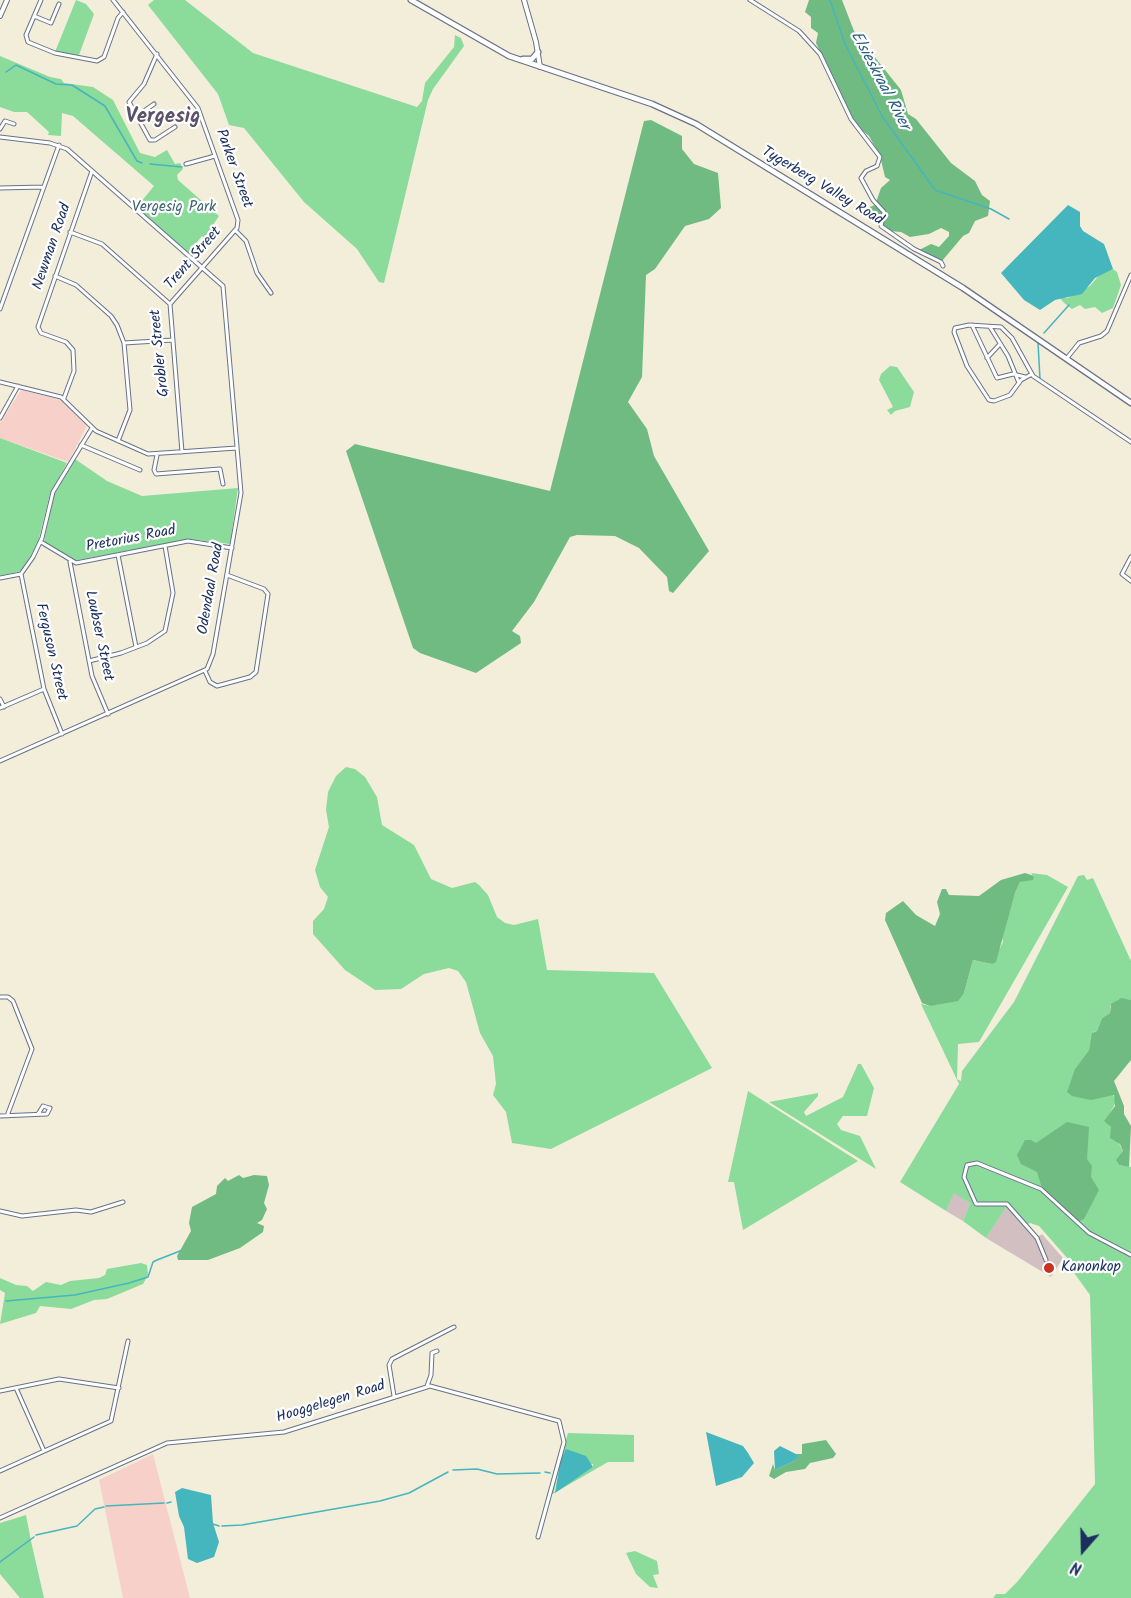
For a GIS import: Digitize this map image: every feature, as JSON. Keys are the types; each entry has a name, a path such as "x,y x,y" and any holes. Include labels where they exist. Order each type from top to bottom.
{"main road":[{"path":"0,15 7,0"},
{"name":"Tygerberg Valley Road","path":"411,0 514,58 652,104 696,124 1009,319 1131,403"},
{"path":"524,0 540,67"},
{"path":"514,58 531,60 538,52"}],"street":[{"path":"41,0 26,35 28,42 55,53 98,61 104,57 118,18 123,12"},
{"name":"Parker Street","path":"113,0 198,108 238,220 235,230 246,241 257,273 271,292"},
{"path":"750,0 779,21 799,31 820,54 851,119 880,157 877,166 866,171 861,178 873,200 884,212 881,225 914,249 941,262 943,267"},
{"path":"49,28 59,4"},
{"path":"34,16 51,23"},
{"path":"157,54 143,85 129,100 152,140 175,127"},
{"path":"137,116 154,104"},
{"path":"0,129 5,121 14,124"},
{"path":"0,136 59,145 92,171 202,268"},
{"path":"0,309 59,145"},
{"path":"186,164 215,156"},
{"name":"Newman Road","path":"64,399 74,371 73,350 64,340 39,331 38,326 92,171"},
{"path":"0,188 44,187"},
{"name":"Trent Street","path":"170,304 235,230"},
{"name":"Grobler Street","path":"70,232 102,244 170,304 182,452"},
{"name":"Odendaal Road","path":"202,268 223,286 240,493 213,654 205,671"},
{"path":"1066,358 1079,343 1106,333 1131,275"},
{"path":"55,276 76,285 111,316 124,343 130,412 118,441"},
{"path":"1002,327 1009,319"},
{"path":"1032,374 1025,377 1006,397 993,401 988,399 967,366 954,332 957,327 972,325 1002,327 1012,338 1032,374 1131,442"},
{"path":"972,325 997,378 1017,374 1025,377"},
{"path":"990,327 1017,374 1019,383"},
{"path":"124,343 172,339"},
{"path":"986,358 1000,344"},
{"path":"0,382 64,399 92,428 145,453 237,448"},
{"path":"0,418 18,386"},
{"path":"0,578 21,574 41,542 52,494 92,428"},
{"path":"81,445 140,470"},
{"path":"157,454 155,473 219,469 222,470 223,484"},
{"name":"Pretorius Road","path":"41,542 70,561 78,563 189,541 232,548"},
{"path":"89,661 158,638 169,622 173,589 165,546"},
{"path":"118,555 136,647"},
{"path":"1131,557 1122,574 1131,581"},
{"name":"Loubser Street","path":"70,561 93,681 108,714"},
{"name":"Ferguson Street","path":"21,574 44,689 62,734"},
{"path":"0,761 205,671 210,682 217,686 250,677 256,672 268,594 264,589 227,575"},
{"path":"0,699 2,707 44,689"},
{"path":"0,998 8,997 13,1001 32,1049 7,1116"},
{"path":"0,1116 38,1114"},
{"path":"1046,1260 1037,1238 1007,1204 976,1204 964,1177 967,1165 977,1163 1041,1189 1052,1196 1071,1219 1084,1230 1110,1246 1131,1255"},
{"path":"0,1211 22,1216 76,1210 91,1212 123,1202"},
{"path":"394,1396 389,1365 392,1359 454,1327"},
{"path":"0,1469 109,1423 119,1388 128,1341"},
{"path":"428,1386 432,1375 432,1353 437,1351"},
{"path":"0,1391 67,1379 119,1388"},
{"name":"Hooggelegen Road","path":"0,1518 167,1443 273,1434 428,1386 451,1390 559,1421 564,1442 538,1537"},
{"path":"16,1388 44,1451"}],"shaded area":[{"path":"21,390 61,400 87,426 68,462 0,438 0,423"},
{"path":"954,1192 970,1203 963,1221 946,1211"},
{"path":"1006,1206 1035,1239 1042,1234 1063,1258 1051,1277 986,1238"},
{"path":"153,1454 190,1598 123,1598 99,1480"}],"green space":[{"path":"76,0 86,4 94,14 79,55 55,52"},
{"path":"154,0 185,0 253,53 417,107 422,101 425,83 454,47 455,35 461,38 464,46 433,89 428,100 384,283 379,282 357,249 304,202 244,128 229,125 218,94 148,5"},
{"path":"809,0 842,0 854,31 901,90 908,114 916,119 951,163 975,181 982,195 990,201 988,216 975,221 969,233 963,236 942,261 927,256 919,250 931,244 939,247 949,236 949,232 941,228 929,234 910,237 901,232 889,231 867,208 875,205 881,188 890,180 885,177 880,156 869,136 859,128 844,103 816,43 818,33 811,28 811,17 805,12"},
{"name":"Vergesig Park","path":"0,56 50,77 61,79 64,83 93,87 113,100 140,153 155,157 167,150 175,164 180,163 183,169 177,175 178,180 219,216 204,238 202,236 188,253 136,208 154,186 73,116 62,113 61,136 48,135 49,132 27,112 14,112 0,107"},
{"path":"651,120 682,136 682,149 694,164 718,173 721,208 709,219 685,226 655,269 646,275 642,377 628,402 647,429 654,456 709,551 673,593 669,591 667,577 639,548 615,536 577,535 570,537 534,602 512,631 520,636 521,643 476,673 420,653 413,648 346,451 355,444 550,491 644,121"},
{"path":"1113,269 1117,272 1121,285 1113,308 1102,313 1095,307 1085,309 1080,305 1072,309 1060,298 1068,298 1090,286 1100,274"},
{"path":"890,366 897,367 914,392 910,407 895,411 891,415 887,410 893,407 879,380 881,374"},
{"path":"0,438 67,463 50,494 37,546 21,571 0,576"},
{"path":"75,459 107,481 142,496 238,488 230,544 189,539 73,561 44,541 54,495"},
{"path":"346,767 355,769 365,777 377,797 382,825 414,845 431,879 452,888 475,882 488,895 497,917 505,923 514,925 538,919 547,970 654,973 712,1068 551,1149 512,1143 506,1112 493,1095 496,1084 493,1056 480,1033 466,982 458,971 449,968 424,974 401,989 375,990 345,970 313,934 313,921 324,909 328,897 320,887 315,870 329,827 326,810 328,792 336,776"},
{"path":"1025,873 1034,876 1033,880 1020,882 1015,893 996,962 992,964 973,960 964,993 958,1001 930,1006 922,1003 885,920 886,913 903,901 916,915 935,926 940,914 937,902 942,889 946,889 949,895 979,896 1001,880"},
{"path":"1031,873 1047,875 1068,887 979,1042 958,1044 957,1079 961,1081 962,1071 1014,1002 1078,876 1084,875 1087,880 1093,878 1131,961 1131,1000 1119,999 1110,1006 1110,1013 1102,1018 1097,1031 1093,1032 1089,1050 1076,1068 1068,1090 1083,1098 1113,1095 1116,1102 1110,1113 1109,1124 1123,1151 1117,1161 1119,1165 1131,1167 1131,1598 993,1598 996,1594 1005,1594 1018,1581 1095,1484 1090,1295 1067,1263 1068,1259 1039,1226 1030,1223 1023,1226 1006,1207 986,1238 963,1221 970,1203 954,1193 946,1211 900,1182 959,1084 921,1004 930,1006 964,993 973,960 992,964 1003,942 1002,935 1015,893 1020,882 1034,877"},
{"path":"1121,998 1131,1000 1131,1060 1114,1081 1124,1106 1124,1114 1131,1126 1129,1167 1119,1165 1116,1160 1123,1151 1120,1144 1110,1138 1111,1127 1104,1121 1115,1106 1114,1095 1091,1100 1072,1096 1067,1092 1075,1069 1089,1050 1092,1033 1097,1031 1102,1018 1110,1013 1111,1004"},
{"path":"858,1064 861,1064 874,1088 867,1116 843,1116 837,1124 841,1130 860,1136 876,1169 769,1102 818,1093 804,1112 806,1116 843,1097"},
{"path":"748,1091 858,1161 743,1230 734,1182 728,1182"},
{"path":"1067,1122 1089,1127 1087,1159 1092,1166 1091,1177 1099,1190 1084,1219 1078,1222 1042,1188 1037,1172 1021,1164 1017,1155 1025,1140 1036,1143"},
{"path":"239,1175 243,1178 254,1175 267,1176 269,1185 264,1203 267,1209 262,1220 257,1223 264,1226 263,1232 240,1248 208,1260 178,1260 177,1256 191,1231 189,1223 192,1207 216,1194 217,1186 225,1178 228,1181"},
{"path":"141,1263 147,1265 148,1275 143,1284 107,1299 94,1300 71,1309 40,1306 36,1313 0,1324 5,1293 0,1290 0,1278 16,1285 27,1286 33,1291 46,1282 61,1285 70,1281 99,1278 105,1275 107,1269"},
{"path":"568,1433 634,1435 634,1462 608,1462 549,1496","holes":["560,1462 593,1464 593,1467 554,1492"]},
{"path":"826,1440 836,1454 833,1458 810,1463 805,1469 786,1472 774,1479 769,1476 773,1464 775,1470 796,1460 797,1454 802,1454 802,1444"},
{"path":"26,1515 44,1598 20,1598 0,1574 0,1523"},
{"path":"635,1551 657,1561 659,1574 653,1575 658,1588 650,1587 636,1574 626,1553"}],"water":[{"path":"1068,205 1080,212 1080,226 1083,231 1104,244 1113,269 1095,278 1082,294 1055,300 1040,310 1024,300 1001,273"},
{"path":"706,1432 743,1446 754,1463 742,1477 716,1486"},
{"path":"780,1446 798,1455 796,1460 775,1470 774,1451"},
{"path":"566,1449 586,1456 593,1467 555,1493 560,1462"},
{"path":"182,1488 211,1495 213,1523 219,1542 214,1557 197,1563 188,1559 184,1527 179,1516 175,1492"}],"waterway":[{"name":"Elsieskraal River","path":"830,0 845,44 882,116 935,190 991,209 1009,219"},
{"path":"6,72 16,65 56,84 72,85 105,106 137,161 142,163"},
{"path":"150,164 182,167"},
{"path":"1044,333 1069,305"},
{"path":"1038,343 1040,379"},
{"path":"6,1301 75,1295 129,1283 148,1277 153,1262 180,1251"},
{"path":"453,1470 477,1469 497,1474 540,1473"},
{"path":"222,1526 242,1525 380,1501 409,1493 448,1472"},
{"path":"545,1472 550,1473"},
{"path":"167,1503 171,1502"},
{"path":"106,1506 164,1503"},
{"path":"36,1535 77,1526 95,1509 104,1507"},
{"path":"213,1524 219,1526"},
{"path":"0,1562 34,1537"}],"place":[{"name":"Kanonkop","path":"1049,1268"}],"district":[{"name":"Vergesig","path":"163,118"}]}
